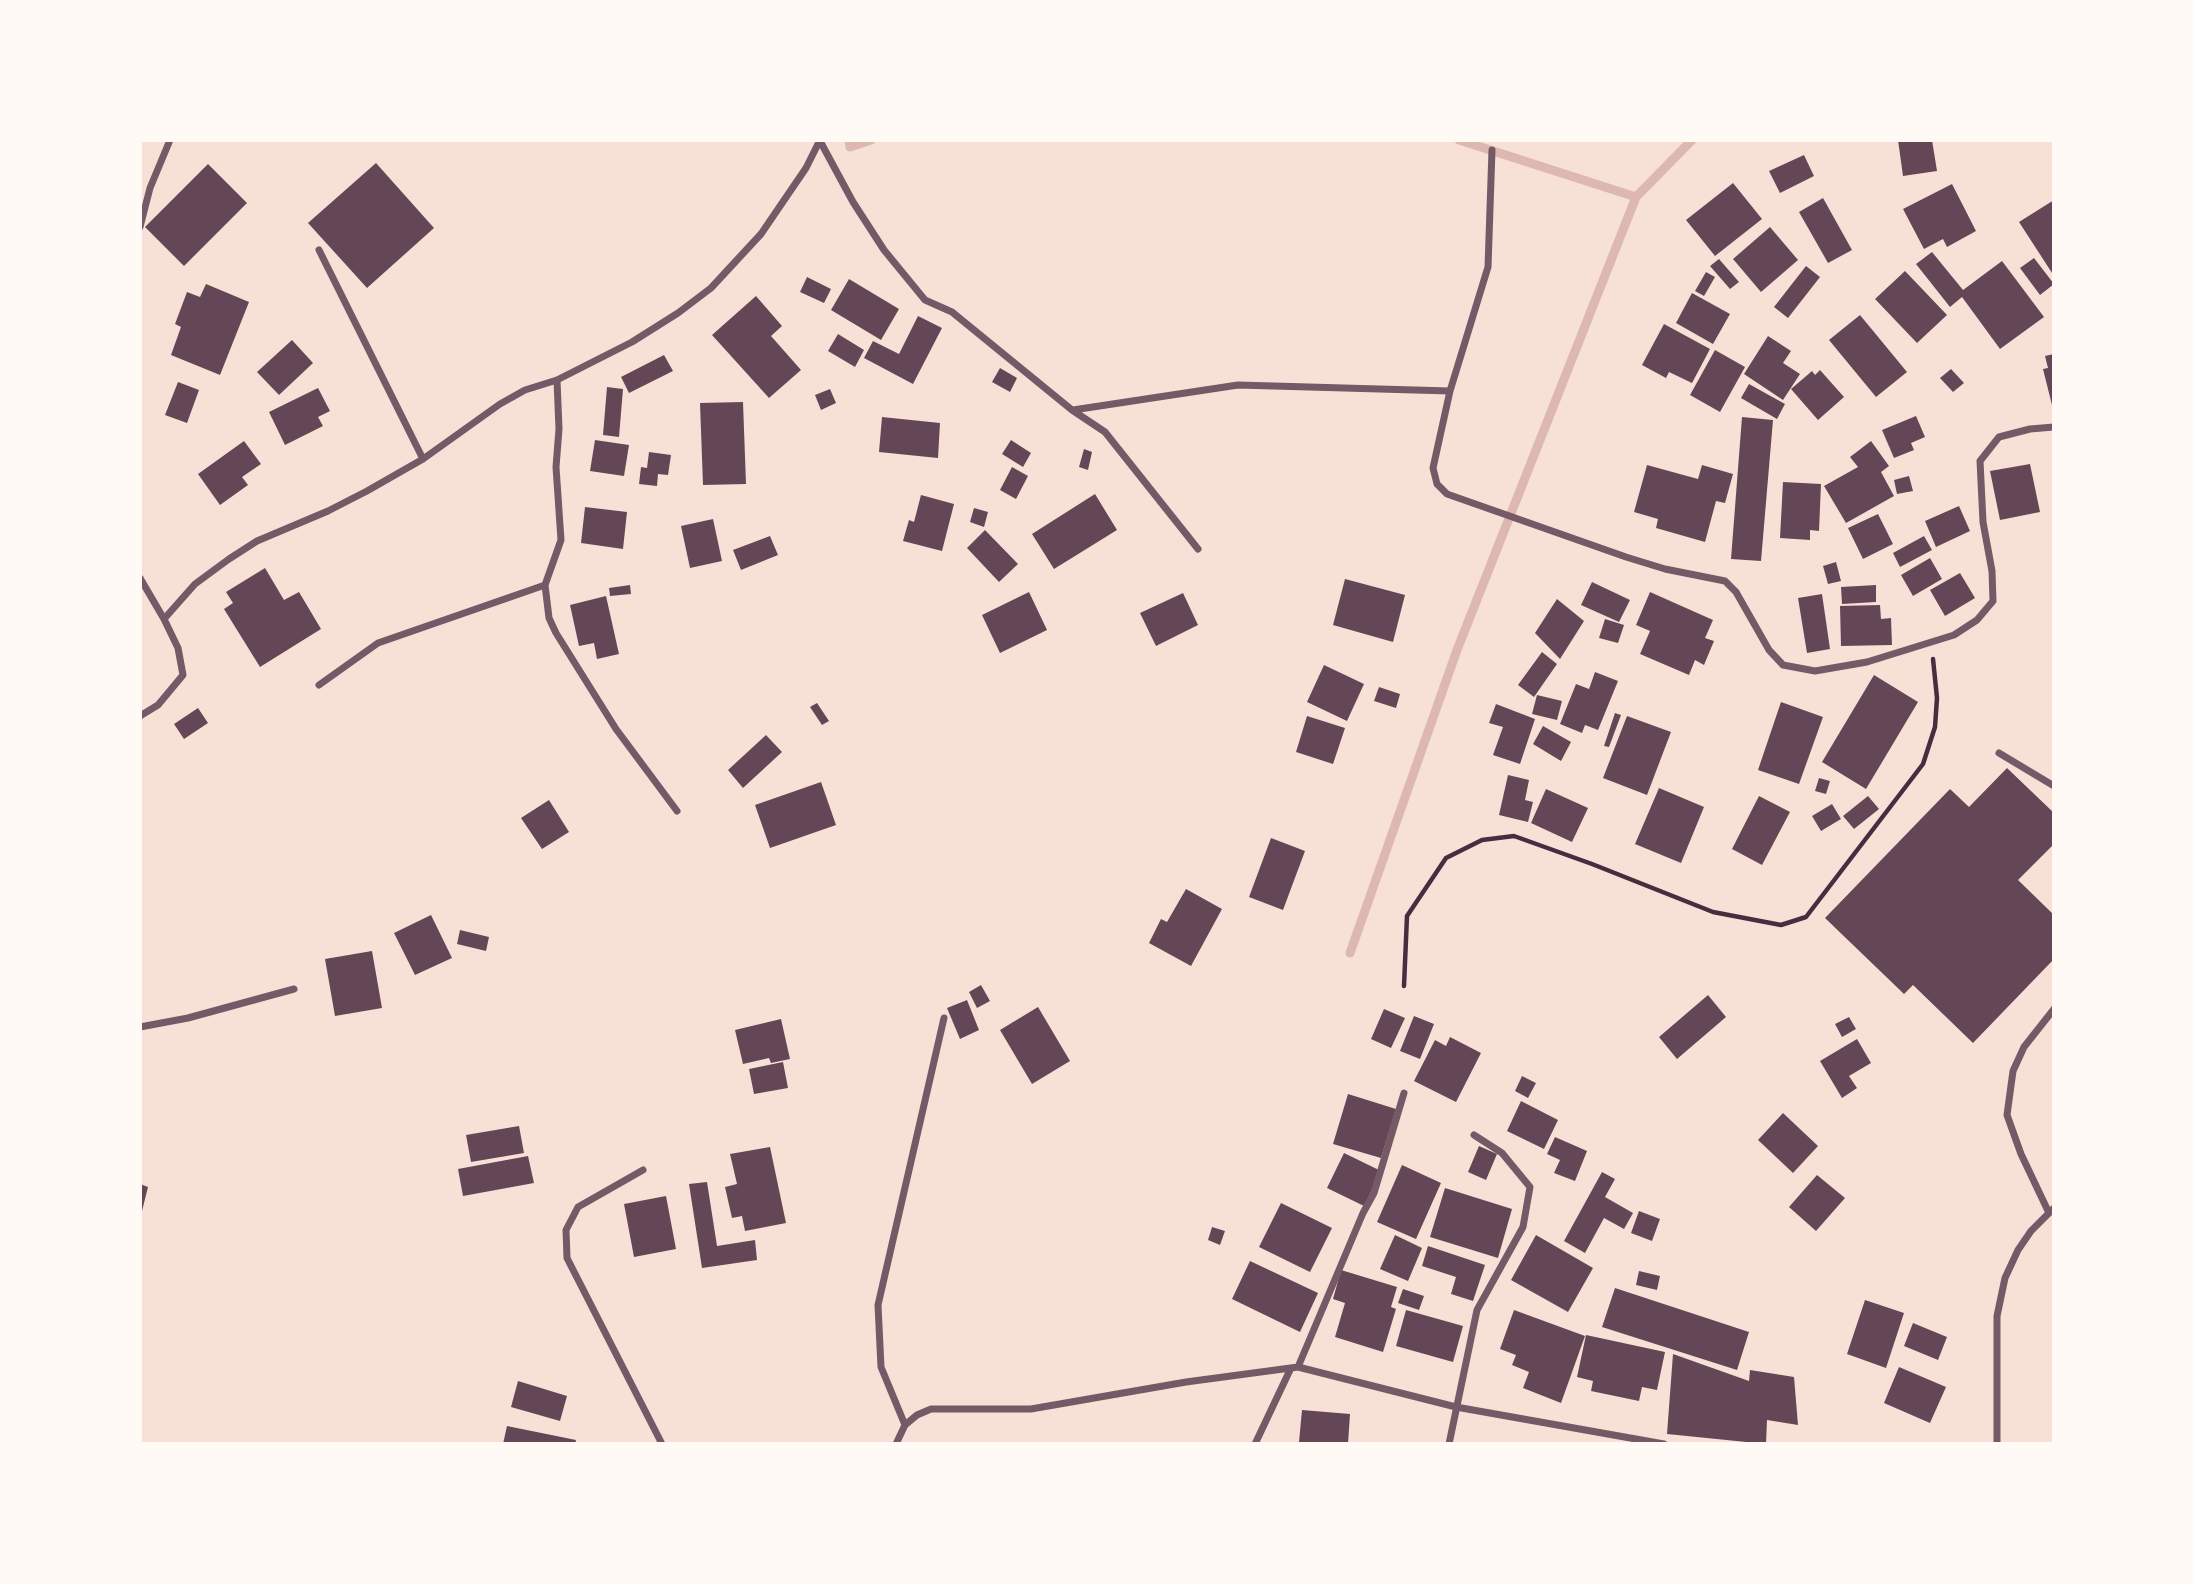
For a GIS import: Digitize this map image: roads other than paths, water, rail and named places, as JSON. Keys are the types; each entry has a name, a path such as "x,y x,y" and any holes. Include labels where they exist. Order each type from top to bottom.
{"street":[{"path":"140,227 150,188 170,140"},
{"path":"164,619 195,584 257,541 338,506 423,459 500,404 525,390 557,380 632,342 678,313 711,288 761,234 806,168 820,140"},
{"path":"820,140 853,202 884,250 925,300 952,312 1072,410 1105,432 1198,549"},
{"path":"1492,150 1488,267 1450,391 1433,468 1437,484 1447,494 1652,565 1725,581 1736,592 1769,650 1783,665 1815,671 1867,662 1954,635 1977,620 1993,601 1992,571 1983,522 1980,461 1999,438 2030,429 2054,427"},
{"path":"319,250 423,459"},
{"path":"557,380 559,429 556,467 561,540 545,584 549,618 616,729 677,811"},
{"path":"1072,410 1238,385 1450,391"},
{"path":"140,578 178,649 183,675 158,705 140,716"},
{"path":"319,685 378,643 545,584"},
{"path":"1999,753 2054,786"},
{"path":"140,1027 188,1018 295,989"},
{"path":"1997,1444 1997,1316 2005,1278 2018,1250 2031,1231 2051,1211 2021,1154 2007,1115 2013,1071 2024,1047 2054,1009"},
{"path":"905,1425 881,1367 878,1305 944,1018"},
{"path":"1298,1367 1374,1193 1405,1093"},
{"path":"1449,1444 1477,1310 1523,1227 1530,1187 1502,1153 1474,1135"},
{"path":"643,1170 578,1207 566,1230 567,1258 662,1444"},
{"path":"896,1444 905,1425 917,1415 931,1409 1031,1409 1186,1382 1298,1367 1456,1407 1664,1444"},
{"path":"1255,1444 1290,1370"}],"waterway":[{"path":"849,140 850,147 871,140"},
{"path":"1459,140 1636,197"},
{"path":"1350,953 1457,650 1636,197 1692,140"}]}
